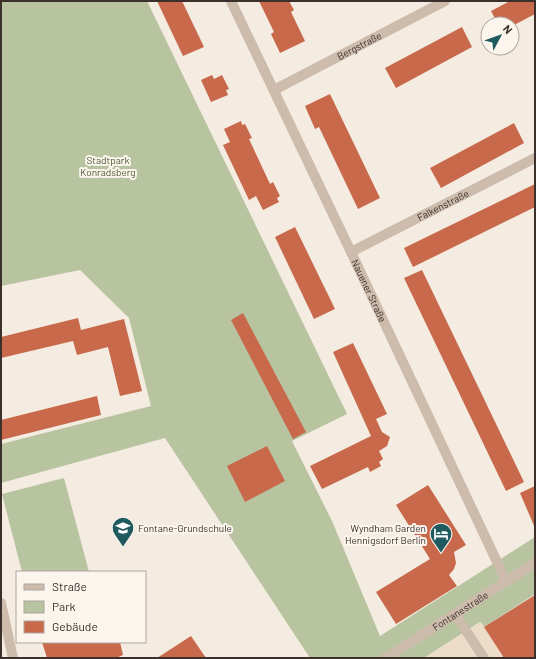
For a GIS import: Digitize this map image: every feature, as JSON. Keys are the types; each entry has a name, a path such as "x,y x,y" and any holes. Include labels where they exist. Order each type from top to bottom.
{"street":[{"name":"Nauener Straße","path":"231,1 506,581"},
{"name":"Bergstraße","path":"274,90 445,1"},
{"name":"Falkenstraße","path":"351,252 535,158"},
{"name":"Fontanestraße","path":"386,658 535,563"},
{"path":"1,603 13,658"},
{"path":"455,614 484,658"}],"green space":[{"name":"Stadtpark Konradsberg","path":"1,1 147,1 347,414 292,441 332,521 380,636 535,537 535,594 484,627 480,622 424,658 310,658 165,438 1,483 1,444 151,406 129,318 80,270 1,286"},
{"path":"64,478 89,571 22,571 2,494"}],"shaded area":[{"path":"481,622 504,658 424,658"}],"building":[{"path":"157,1 182,1 204,47 183,56"},
{"path":"259,1 289,1 294,10 291,12 305,41 280,53 271,34 274,32"},
{"path":"510,1 535,1 535,14 520,22 520,16 494,16 491,11"},
{"path":"462,27 472,47 396,88 385,68"},
{"path":"212,75 214,79 222,75 229,89 226,90 228,95 211,102 201,80"},
{"path":"330,94 380,198 358,209 319,127 315,129 305,106"},
{"path":"241,121 242,125 245,124 252,138 249,139 270,184 273,182 280,196 277,198 279,202 263,210 256,196 249,200 223,145 230,142 224,129"},
{"path":"514,123 524,143 441,188 430,168"},
{"path":"535,184 535,207 413,267 404,248"},
{"path":"295,227 335,309 314,319 275,237"},
{"path":"422,270 524,482 506,491 404,278"},
{"path":"243,313 306,432 293,439 231,320"},
{"path":"78,318 81,330 124,319 142,391 120,396 108,347 77,355 73,341 1,358 1,337"},
{"path":"353,343 387,414 376,419 382,432 390,437 387,446 379,451 383,459 379,462 381,466 370,472 368,467 322,489 310,466 371,436 333,352"},
{"path":"97,396 101,415 1,440 1,420"},
{"path":"267,446 285,481 245,502 227,466"},
{"name":"Wyndham Garden Hennigsdorf Berlin","path":"428,485 466,545 454,552 456,563 454,569 449,575 457,586 396,624 376,592 430,559 396,505"},
{"path":"535,486 535,528 520,493"},
{"path":"535,595 535,658 504,658 484,627"},
{"path":"191,636 206,658 157,658"},
{"path":"42,643 120,643 123,655 116,658 47,658"}],"place":[{"name":"Fontane-Grundschule","path":"123,548"},
{"name":"Wyndham Garden Hennigsdorf Berlin","path":"441,554"}]}
